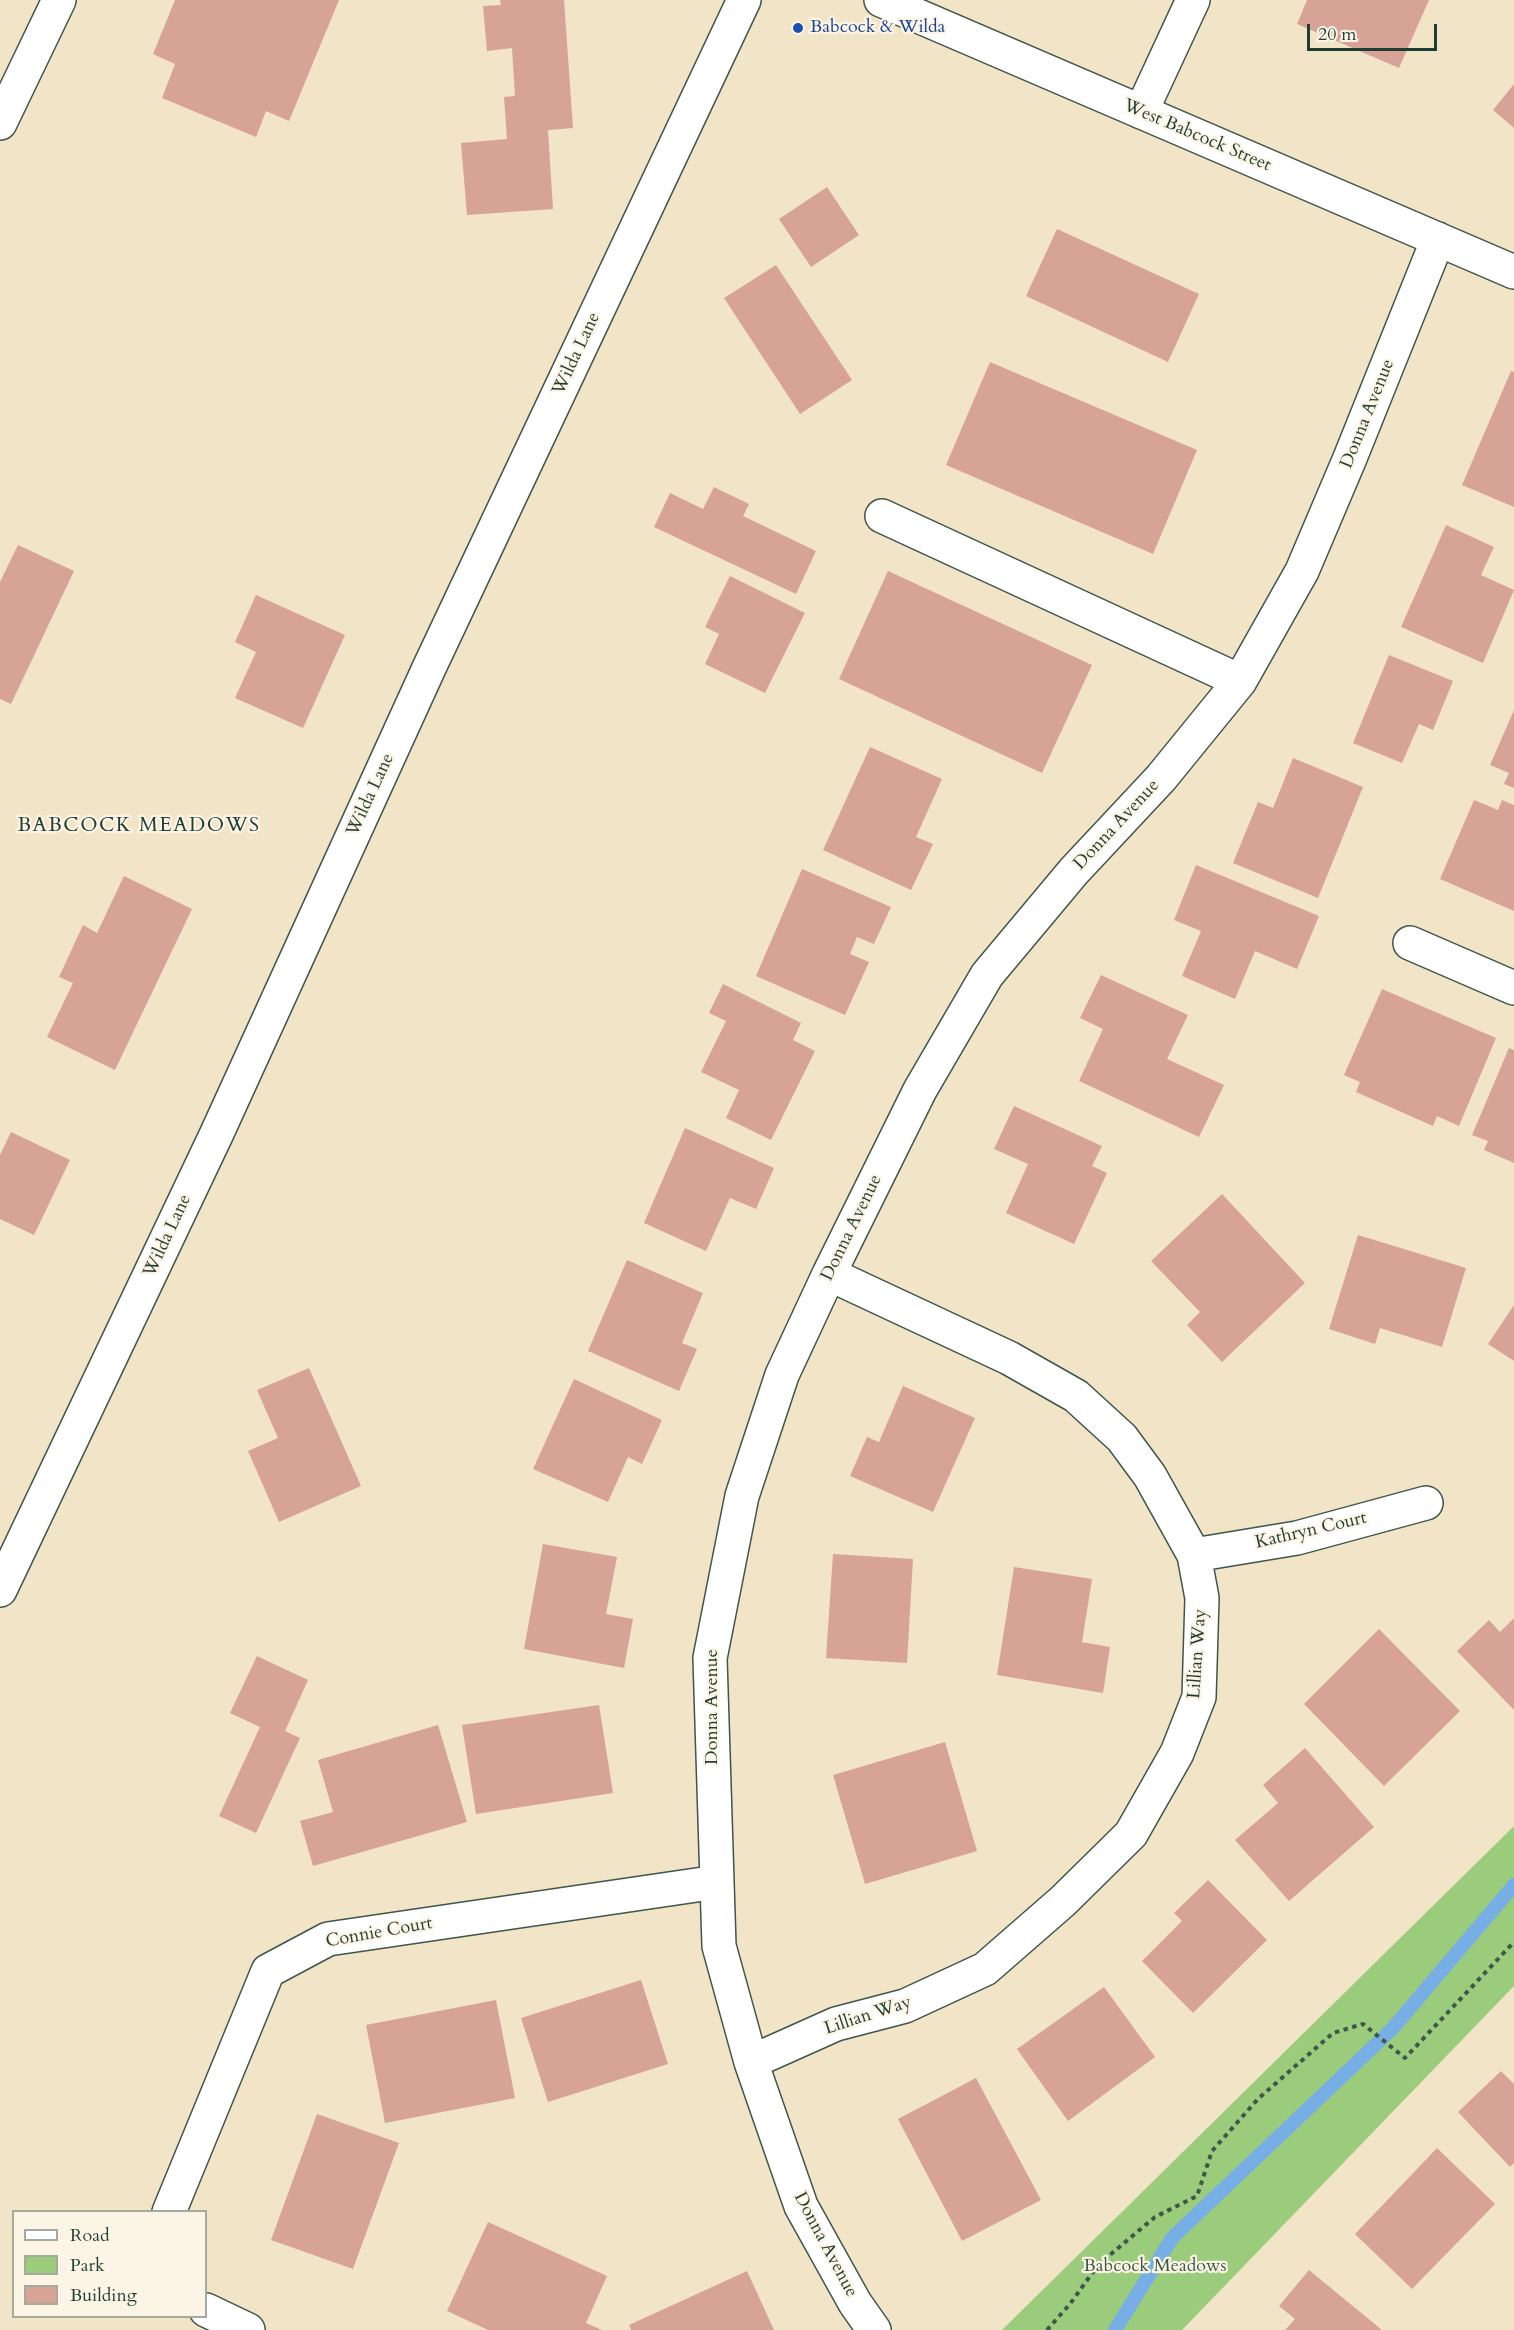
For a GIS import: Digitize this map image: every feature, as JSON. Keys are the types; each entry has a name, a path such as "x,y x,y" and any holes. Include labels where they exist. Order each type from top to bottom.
{"street":[{"path":"0,123 59,0"},
{"name":"Wilda Lane","path":"0,1590 212,1144 434,657 744,0"},
{"name":"West Babcock Street","path":"881,0 1514,272"},
{"path":"1141,112 1193,0"},
{"name":"Donna Avenue","path":"874,2330 855,2303 801,2206 751,2062 719,1946 710,1658 742,1496 782,1375 829,1274 920,1090 987,975 1074,871 1161,778 1240,681 1302,571 1438,239"},
{"path":"882,516 1240,681"},
{"path":"1410,943 1514,988"},
{"name":"Lillian Way","path":"751,2062 836,2025 905,2006 985,1969 1063,1901 1131,1834 1177,1753 1199,1697 1202,1598 1194,1555 1150,1476 1122,1438 1076,1396 1010,1358 829,1274"},
{"name":"Kathryn Court","path":"1194,1555 1297,1538 1426,1503"},
{"name":"Connie Court","path":"169,2210 268,1971 328,1939 717,1882"},
{"path":"207,2310 248,2330"}],"path":[{"path":"1047,2330 1070,2304 1098,2265 1155,2217 1197,2196 1212,2151 1258,2099 1333,2033 1363,2024 1405,2058 1514,1942"}],"green space":[{"name":"Babcock Meadows","path":"1514,1826 1514,1986 1182,2330 1002,2330"}],"building":[{"path":"175,0 339,0 289,121 266,111 256,137 162,98 175,64 153,54"},
{"path":"500,0 564,0 573,128 548,130 553,209 467,215 461,143 507,139 504,97 515,96 512,48 487,51 483,6 501,5"},
{"path":"1307,0 1429,0 1399,68 1297,24"},
{"path":"1514,84 1514,128 1493,110"},
{"path":"827,187 859,235 811,267 779,219"},
{"path":"1057,229 1199,294 1168,362 1026,296"},
{"path":"776,265 852,380 800,414 724,298"},
{"path":"990,362 1197,450 1153,554 946,465"},
{"path":"1511,371 1514,372 1514,507 1462,485"},
{"path":"714,487 749,504 743,516 816,551 796,594 654,527 670,493 703,509"},
{"path":"1446,525 1494,547 1481,575 1514,590 1483,663 1401,627"},
{"path":"18,545 74,571 11,704 0,699 0,582"},
{"path":"888,571 1092,665 1042,773 839,679"},
{"path":"730,576 805,613 765,693 705,664 719,634 705,627"},
{"path":"256,595 345,635 303,728 235,698 256,652 235,642"},
{"path":"1389,655 1453,681 1433,730 1419,724 1402,763 1353,743"},
{"path":"1514,710 1514,788 1504,784 1509,773 1490,765"},
{"path":"870,747 942,779 916,837 933,844 911,890 823,850"},
{"path":"1293,758 1363,787 1318,898 1233,863 1258,802 1273,808"},
{"path":"1474,800 1498,810 1502,800 1514,805 1514,911 1440,879"},
{"path":"1196,865 1319,916 1297,969 1255,951 1235,999 1182,976 1201,931 1174,920"},
{"path":"802,869 891,907 874,944 857,937 850,954 869,962 845,1015 756,976"},
{"path":"124,876 192,909 115,1070 47,1037 73,983 59,977 83,925 97,933"},
{"path":"1101,975 1188,1015 1167,1059 1224,1085 1199,1137 1079,1081 1103,1029 1080,1018"},
{"path":"723,984 801,1023 793,1040 815,1051 771,1140 726,1118 739,1090 701,1072 726,1021 709,1013"},
{"path":"1382,989 1496,1038 1459,1126 1437,1116 1433,1126 1356,1092 1360,1082 1344,1075"},
{"path":"1509,1048 1514,1050 1514,1163 1484,1150 1488,1141 1472,1135"},
{"path":"1014,1106 1102,1146 1092,1166 1107,1173 1074,1244 1006,1213 1028,1164 994,1149"},
{"path":"685,1128 774,1168 756,1209 730,1198 706,1251 644,1223"},
{"path":"11,1132 70,1160 34,1235 0,1219 0,1155"},
{"path":"1222,1194 1305,1283 1222,1362 1187,1325 1200,1312 1151,1261"},
{"path":"1358,1235 1466,1268 1442,1347 1380,1328 1375,1344 1329,1329"},
{"path":"627,1260 703,1293 682,1343 697,1349 679,1391 588,1351"},
{"path":"1514,1305 1514,1361 1488,1344"},
{"path":"309,1368 361,1486 279,1522 248,1451 278,1438 257,1390"},
{"path":"574,1379 662,1420 642,1464 628,1457 608,1502 533,1469"},
{"path":"903,1386 975,1418 933,1512 850,1476 867,1437 879,1442"},
{"path":"543,1544 617,1557 606,1614 633,1619 624,1668 524,1649"},
{"path":"833,1554 913,1559 907,1663 826,1658"},
{"path":"1014,1567 1092,1579 1082,1642 1110,1647 1103,1693 997,1675"},
{"path":"1514,1618 1514,1710 1457,1651 1489,1620 1500,1632"},
{"path":"1379,1629 1460,1711 1384,1786 1304,1704"},
{"path":"257,1656 308,1680 285,1731 300,1738 256,1833 219,1816 260,1727 230,1713"},
{"path":"599,1705 613,1793 476,1814 462,1725"},
{"path":"438,1725 467,1822 313,1866 300,1821 333,1812 318,1760"},
{"path":"945,1742 977,1851 865,1884 833,1775"},
{"path":"1305,1748 1374,1827 1289,1901 1235,1840 1278,1803 1263,1785"},
{"path":"1208,1880 1267,1940 1193,2013 1142,1961 1182,1921 1174,1913"},
{"path":"641,1980 668,2064 548,2102 521,2018"},
{"path":"1104,1987 1155,2057 1068,2121 1017,2049"},
{"path":"496,2000 515,2098 385,2123 366,2025"},
{"path":"1501,2071 1514,2084 1514,2163 1510,2167 1458,2112"},
{"path":"976,2078 1041,2200 962,2241 898,2119"},
{"path":"317,2114 399,2143 353,2269 271,2240"},
{"path":"1437,2148 1495,2204 1412,2289 1355,2234"},
{"path":"488,2222 607,2276 586,2323 602,2330 488,2330 447,2311"},
{"path":"1309,2270 1382,2330 1285,2330 1295,2319 1279,2306"},
{"path":"747,2271 774,2330 631,2330 629,2325"}],"waterway":[{"path":"1115,2330 1172,2238 1393,2028 1514,1885"}],"place":[{"name":"Babcock & Wilda","path":"798,28"}],"district":[{"name":"BABCOCK MEADOWS","path":"139,826"}]}
